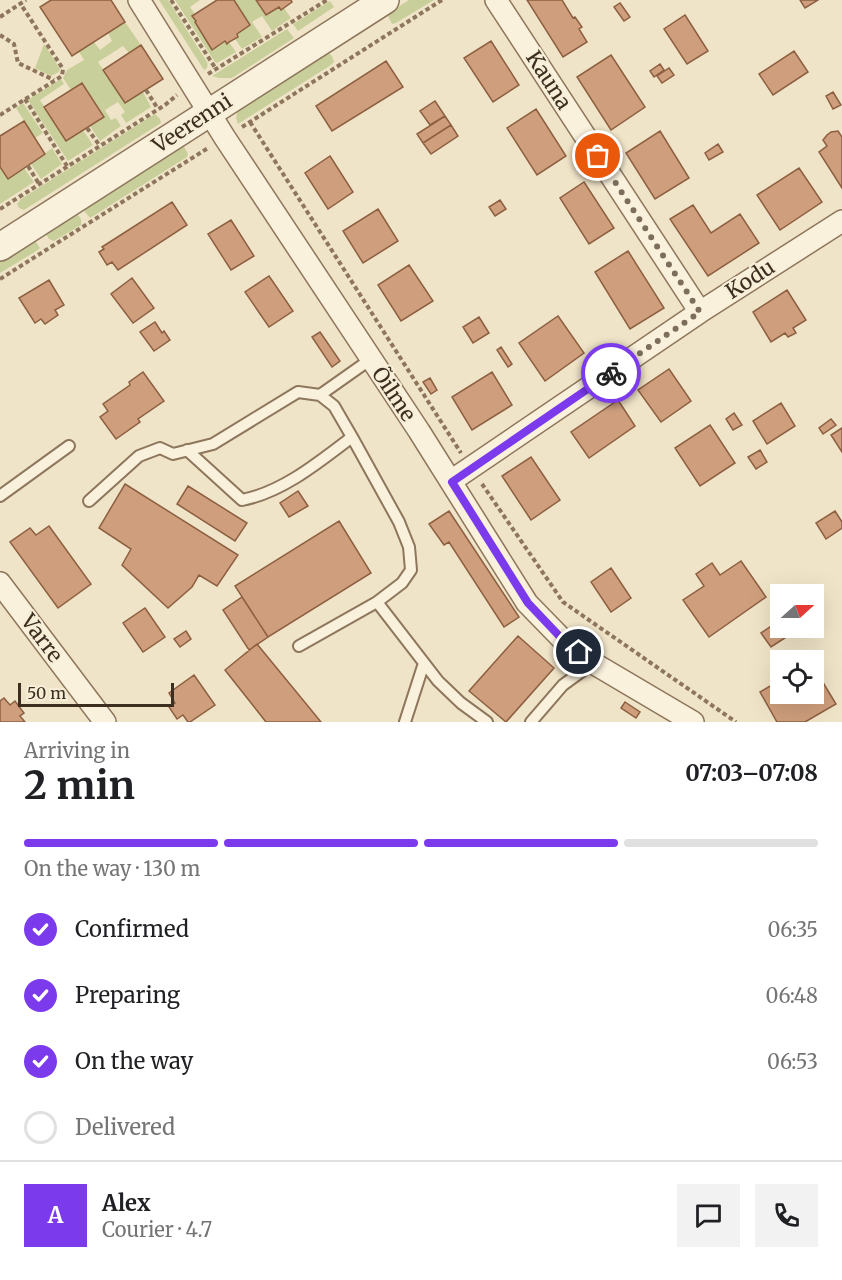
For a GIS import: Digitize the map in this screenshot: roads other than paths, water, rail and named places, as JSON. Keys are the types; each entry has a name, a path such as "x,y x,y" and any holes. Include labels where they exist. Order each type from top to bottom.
{"street":[{"name":"Õilme","path":"139,0 225,138 342,312 528,603 564,641 593,663 693,722"},
{"name":"Veerenni","path":"0,247 384,0"},
{"name":"Kauna","path":"496,0 700,312"},
{"name":"Kodu","path":"452,482 700,312 842,220"},
{"name":"Varre","path":"0,583 105,722"}],"lane":[{"path":"320,395 371,359"},
{"path":"88,501 139,456 160,448 173,454 213,444 298,393 320,395 334,406 399,522 409,546 411,570 402,583 377,602 299,646"},
{"path":"187,450 242,500 258,497 289,482 352,437"},
{"path":"0,496 69,446"},
{"path":"377,602 438,681 488,722"},
{"path":"405,722 424,663"},
{"path":"531,722 563,685 593,663"}]}
